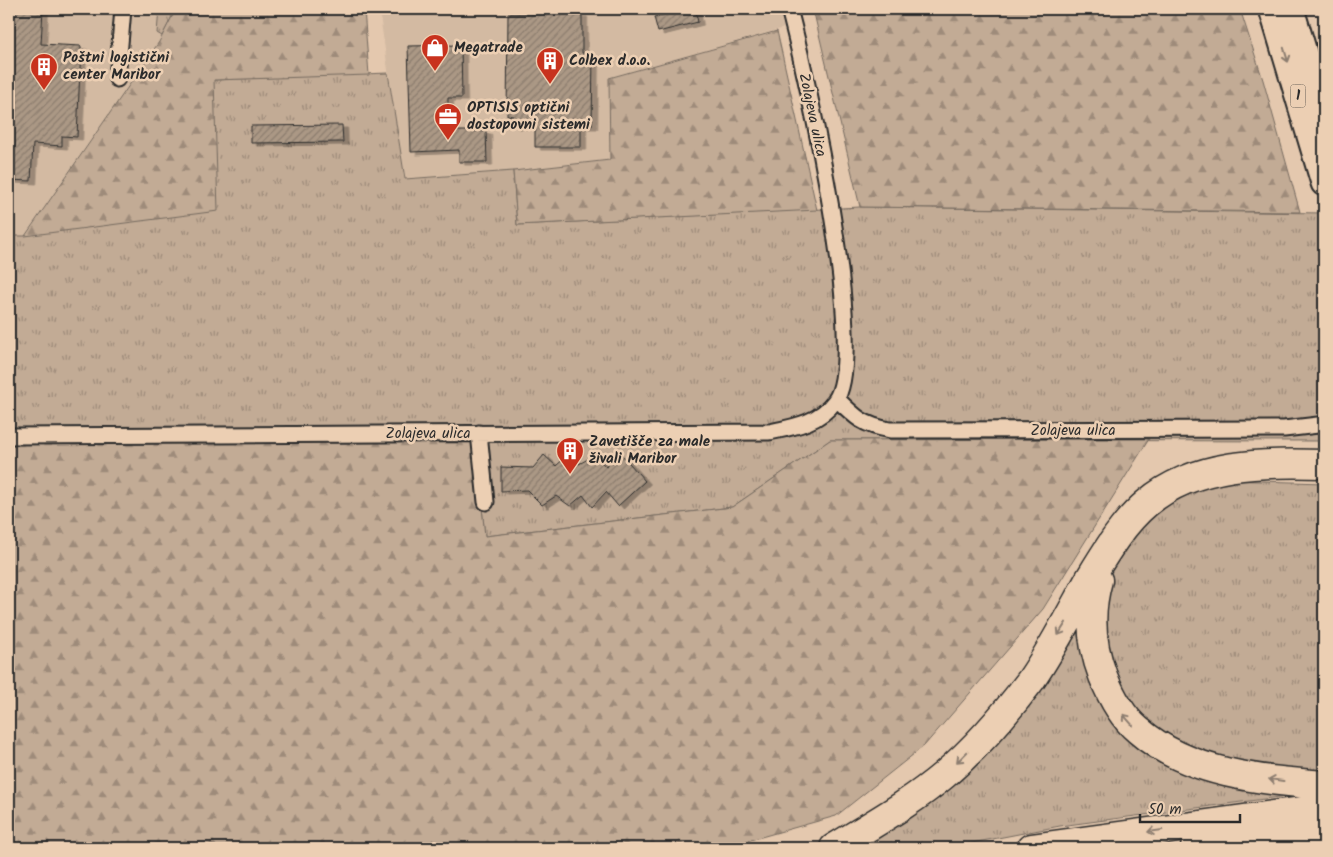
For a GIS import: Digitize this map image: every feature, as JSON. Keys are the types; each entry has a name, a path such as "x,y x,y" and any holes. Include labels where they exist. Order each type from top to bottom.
{"highway":[{"path":"834,848 889,814 944,775 992,727 1031,679 1119,533 1148,502 1192,477 1249,465 1320,462"},
{"path":"1105,557 1092,609 1093,642 1099,666 1111,694 1123,714 1137,730 1189,761 1232,773 1324,785"},
{"path":"1031,848 1324,808"},
{"path":"1195,848 1324,832"}],"main road":[{"name":"1","path":"1272,9 1324,183"},
{"name":"1","path":"1291,9 1324,119"}],"street":[{"path":"117,79 123,9"},
{"name":"Zolajeva ulica","path":"9,436 769,432 807,424 824,412 837,399 844,376 847,356 845,314 830,207 814,120 789,9"},
{"name":"Zolajeva ulica","path":"837,399 853,415 869,426 890,430 1284,429 1318,425"},
{"path":"479,433 486,502"}],"shaded area":[{"path":"9,9 176,9 159,42 25,236 9,236"},
{"path":"379,9 778,9 784,28 609,78 610,160 513,171 404,179"}],"green space":[{"path":"159,9 176,9 162,36 157,33"},
{"path":"176,9 364,9 369,75 214,80 218,211 25,236 159,42"},
{"path":"813,9 1240,9 1263,80 1300,212 860,207"},
{"path":"777,31 817,210 517,225 513,171 610,160 609,78"},
{"path":"388,73 405,179 513,171 517,225 860,207 1324,213 1324,441 830,440 732,507 485,536 475,442 9,444 9,236 25,236 214,80"},
{"path":"1149,439 1043,609 924,746 836,816 722,848 9,848 9,444 475,442 485,536 732,507 830,440"},
{"path":"1225,480 1324,483 1324,773 1250,769 1159,736 1109,676 1099,592 1110,562 1137,525 1197,485"},
{"path":"1090,596 1123,726 1302,794 1060,826 946,848 846,848 914,806"}],"building":[{"name":"Poštni logistični center Maribor","path":"9,9 43,9 41,44 81,46 77,137 62,136 62,146 33,144 31,181 9,180"},
{"path":"695,9 698,22 658,32 654,17"},
{"name":"Colbex d.o.o.","path":"508,13 582,14 582,53 593,54 592,126 581,126 581,147 535,147 535,126 513,126 513,116 507,115"},
{"name":"Megatrade","path":"461,45 462,98 448,98 448,131 486,131 487,162 459,162 459,150 411,152 408,46"},
{"path":"342,125 343,142 251,143 251,126"},
{"name":"Zavetišče za male živali Maribor","path":"569,454 579,464 595,455 606,467 622,455 645,481 618,506 606,492 592,507 583,495 570,506 556,496 542,505 527,490 501,491 501,467 533,468 544,455 556,466"}],"place":[{"name":"Megatrade","path":"435,72"},
{"name":"Colbex d.o.o.","path":"550,85"},
{"name":"Poštni logistični center Maribor","path":"44,91"},
{"name":"OPTISIS optični dostopovni sistemi","path":"448,141"},
{"name":"Zavetišče za male živali Maribor","path":"570,475"}]}
